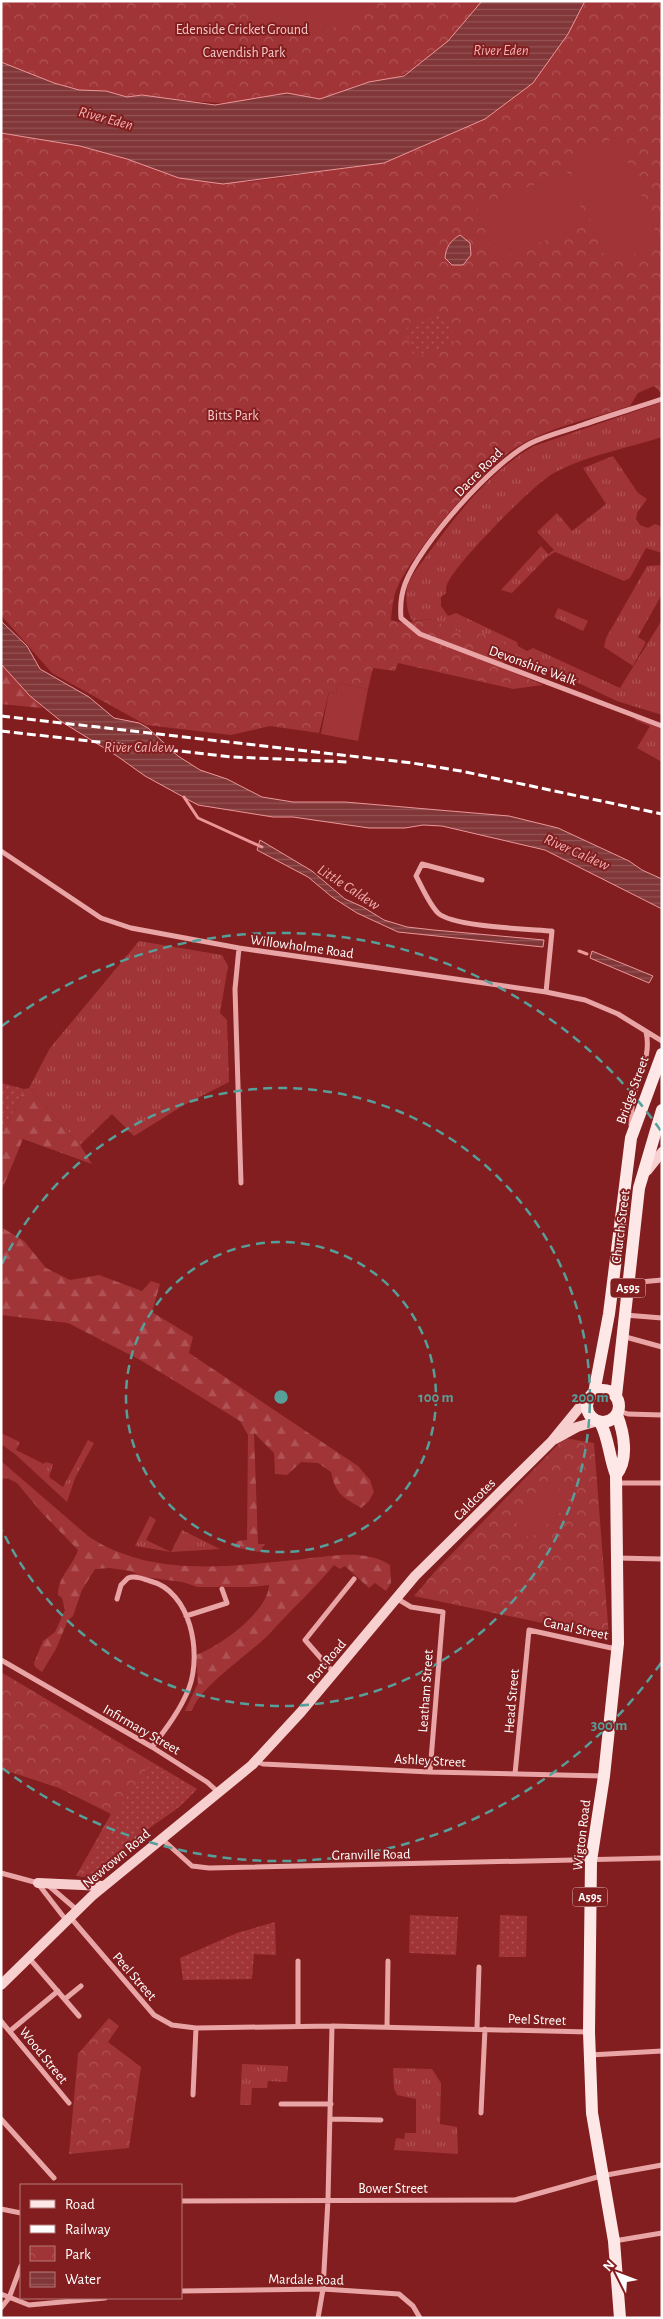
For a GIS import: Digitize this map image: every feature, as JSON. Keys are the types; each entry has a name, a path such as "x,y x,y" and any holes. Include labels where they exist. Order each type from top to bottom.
{"main road":[{"name":"Bridge Street","path":"623,1186 630,1138 662,1054"},
{"name":"A595","path":"641,1181 662,1110"},
{"path":"641,1181 652,1163 662,1152"},
{"name":"Church Street","path":"616,1396 641,1181"},
{"name":"Church Street","path":"591,1398 608,1314 623,1186"},
{"path":"603,1390 616,1396 618,1413 610,1421 599,1422 590,1416 591,1398 603,1390"},
{"name":"Caldcotes","path":"415,1576 552,1440 579,1408 591,1398"},
{"name":"Wigton Road","path":"616,1479 622,1468 623,1455 622,1429 618,1413"},
{"name":"Caldcotes","path":"552,1440 577,1427 599,1422"},
{"name":"Wigton Road","path":"599,1422 604,1429 616,1479 618,1649 604,1776 591,1861 589,2032 592,2113 601,2176 614,2241 620,2318"},
{"name":"Port Road","path":"255,1761 334,1673 415,1576"},
{"name":"Newtown Road","path":"1,1985 104,1886 255,1761"},
{"path":"38,1883 104,1886"}],"street":[{"name":"Dacre Road","path":"401,618 400,604 405,584 414,566 448,520 500,464 516,452 546,437 662,399"},
{"name":"Devonshire Walk","path":"401,618 420,634 662,726"},
{"name":"Willowholme Road","path":"1,850 101,918 131,928 239,948 546,992 585,1000 618,1014 662,1040"},
{"path":"482,880 422,864 416,876 437,912 444,916 465,922 552,931 546,992"},
{"path":"239,948 235,989 241,1183"},
{"name":"Bridge Street","path":"630,1138 633,1101 647,1057 648,1042 646,1032"},
{"path":"628,1283 662,1280"},
{"path":"625,1315 662,1318"},
{"path":"622,1336 662,1346"},
{"path":"618,1413 662,1415"},
{"path":"616,1479 660,1483"},
{"path":"617,1558 662,1559"},
{"path":"118,1599 121,1585 132,1576 157,1582 170,1590 186,1616 195,1659 191,1680 182,1703 152,1747"},
{"path":"334,1673 306,1640 354,1579"},
{"path":"186,1616 227,1603 222,1590"},
{"name":"Leatham Street","path":"396,1598 411,1607 443,1612 430,1772"},
{"name":"Canal Street","path":"528,1630 618,1649"},
{"name":"Head Street","path":"515,1774 528,1630"},
{"name":"Infirmary Street","path":"1,1660 152,1747 208,1782 218,1792"},
{"name":"Ashley Street","path":"255,1761 263,1764 430,1772 604,1776"},
{"name":"Granville Road","path":"162,1838 192,1866 209,1868 662,1858"},
{"path":"1,1873 50,1886 71,1916"},
{"path":"38,1883 71,1916"},
{"name":"Peel Street","path":"71,1916 154,2015 172,2025 196,2028 387,2026 589,2032"},
{"path":"28,1957 79,2016"},
{"path":"298,1961 298,2026"},
{"path":"387,2026 388,1961"},
{"path":"477,2028 479,1967"},
{"path":"65,1999 81,1986"},
{"path":"10,2031 58,1991"},
{"name":"Wood Street","path":"1,2021 69,2103"},
{"path":"318,2318 323,2289 328,2199 332,2026"},
{"path":"193,2095 196,2028"},
{"path":"482,2113 485,2029"},
{"path":"590,2056 662,2051"},
{"path":"281,2104 331,2104"},
{"path":"330,2118 381,2120"},
{"path":"1,2119 54,2178"},
{"name":"Bower Street","path":"182,2201 328,2199 515,2200 601,2176 662,2165"},
{"path":"1,2209 20,2213"},
{"path":"614,2241 662,2233"},
{"path":"1,2308 9,2298 20,2269"},
{"name":"Mardale Road","path":"182,2291 323,2289 399,2294 413,2306 420,2318"},
{"path":"1,2294 29,2305 94,2299"}],"green space":[{"name":"Cavendish Park","path":"1,1 487,1 461,37 427,63 373,89 331,99 221,103 127,97 106,91 79,90 54,83 1,62"},
{"path":"229,1 370,1 338,25 309,34 283,28"},
{"name":"Bitts Park","path":"585,1 662,1 662,394 654,386 638,393 630,406 547,432 522,444 507,454 453,508 420,551 396,590 391,620 403,623 430,619 464,634 489,634 509,647 507,660 500,665 505,669 543,685 513,689 398,663 395,671 373,668 368,689 338,683 336,693 329,692 319,733 270,726 231,735 146,725 52,673 1,615 1,133 80,146 127,159 248,182 384,163 568,34"},
{"path":"618,137 660,243 608,265 565,157"},
{"path":"567,172 587,224 496,260 477,207"},
{"path":"444,313 456,343 414,358 405,329"},
{"path":"662,402 662,437 579,462 554,473 544,480 514,507 466,558 447,583 446,593 441,597 441,606 448,616 456,613 517,642 518,646 527,651 533,648 620,688 662,620 662,715 617,701 557,673 516,659 430,619 413,621 408,610 406,596 408,584 413,575 462,509 503,468 534,446"},
{"path":"613,456 638,493 647,499 637,513 636,519 640,525 648,528 655,524 662,527 662,553 646,548 630,578 624,581 555,552 547,557 512,593 501,590 541,546 548,554 554,550 537,532 557,513 572,531 606,504 583,468"},
{"path":"662,565 662,594 638,637 646,642 633,666 604,647 606,638 647,566"},
{"path":"558,608 588,621 583,631 554,617"},
{"path":"1,663 24,686 42,708 1,704"},
{"path":"338,683 368,689 358,741 321,734 329,692 336,693"},
{"path":"636,714 662,726 662,762 637,748 650,726 635,720"},
{"path":"139,941 222,955 228,966 220,1013 227,1020 229,1082 184,1105 134,1136 112,1114 80,1145 29,1088 50,1048"},
{"path":"1,1083 24,1089 1,1137"},
{"path":"29,1088 80,1145 92,1164 23,1139 1,1192 1,1137 24,1089"},
{"path":"1,1227 24,1241 46,1268 70,1280 99,1275 142,1291 151,1281 160,1284 152,1312 193,1337 189,1353 358,1466 370,1480 374,1492 369,1501 361,1508 344,1497 335,1486 331,1472 318,1463 301,1462 287,1475 275,1474 274,1453 254,1433 258,1544 265,1544 259,1552 234,1547 237,1541 247,1540 248,1435 240,1421 142,1361 68,1323 1,1315"},
{"path":"1,1433 20,1442 16,1450 44,1464 45,1462 53,1464 49,1477 63,1487 88,1440 94,1443 75,1478 67,1502 15,1454 1,1444"},
{"path":"564,1438 594,1443 609,1637 414,1596 438,1568"},
{"path":"1,1461 88,1536 113,1550 139,1559 165,1564 221,1566 337,1555 360,1555 381,1560 390,1565 391,1583 386,1591 375,1583 369,1588 345,1566 340,1569 334,1565 265,1638 205,1691 192,1711 185,1711 198,1683 196,1655 206,1651 229,1636 252,1617 267,1595 269,1585 198,1587 182,1582 144,1577 130,1571 110,1568 95,1569 82,1590 73,1616 68,1620 56,1649 42,1672 35,1667 34,1663 43,1641 55,1632 65,1610 62,1598 58,1595 60,1582 78,1550 41,1512 17,1483 7,1478 1,1479"},
{"path":"552,1482 571,1503 530,1539 512,1518"},
{"path":"150,1516 156,1520 146,1540 171,1552 135,1546"},
{"path":"182,1530 220,1549 171,1552"},
{"path":"1,1672 197,1789 179,1807 138,1836 90,1877 76,1876 111,1814 59,1788 1,1769"},
{"path":"151,1763 197,1789 179,1807 138,1836 91,1877 80,1877 115,1813"},
{"path":"410,1915 458,1917 456,1955 409,1953"},
{"path":"500,1915 527,1916 526,1957 499,1957"},
{"path":"275,1922 276,1955 254,1954 252,1979 183,1980 180,1958 237,1933"},
{"path":"109,2018 119,2026 108,2042 141,2067 129,2148 69,2154 78,2054"},
{"path":"242,2064 288,2066 287,2082 268,2081 267,2088 252,2088 251,2105 240,2105"},
{"path":"393,2068 432,2069 441,2083 440,2124 457,2127 458,2154 394,2150 396,2138 404,2139 405,2133 416,2133 416,2099 397,2095 394,2089"}],"water":[{"name":"River Eden","path":"482,1 585,1 568,34 533,83 485,119 384,163 223,184 179,178 127,159 80,146 1,133 1,62 54,83 79,90 106,91 127,97 142,95 215,105 287,93 320,99 369,82 404,76 448,41"},
{"path":"460,235 470,243 471,255 463,265 452,265 445,258 446,251 451,242"},
{"name":"River Caldew","path":"1,621 27,646 40,669 89,697 114,718 139,723 148,728 178,756 200,770 227,779 262,797 293,802 345,802 509,816 558,828 629,861 642,870 662,879 662,909 545,850 442,826 423,825 405,828 369,828 293,817 273,817 198,805 145,776 62,722 30,696 1,664"},
{"path":"260,840 312,871 345,899 384,920 407,927 544,940 543,947 398,932 357,913 332,897 308,877 257,850"},
{"path":"592,951 653,976 649,983 590,958"}],"waterway":[{"name":"Little Caldew","path":"184,797 198,818 262,847"},
{"path":"579,951 587,954"}],"railway":[{"path":"1,716 412,763 461,771 662,814"},
{"path":"1,731 232,757 349,762"}],"park label":[{"name":"Edenside Cricket Ground","path":"242,29"}]}
